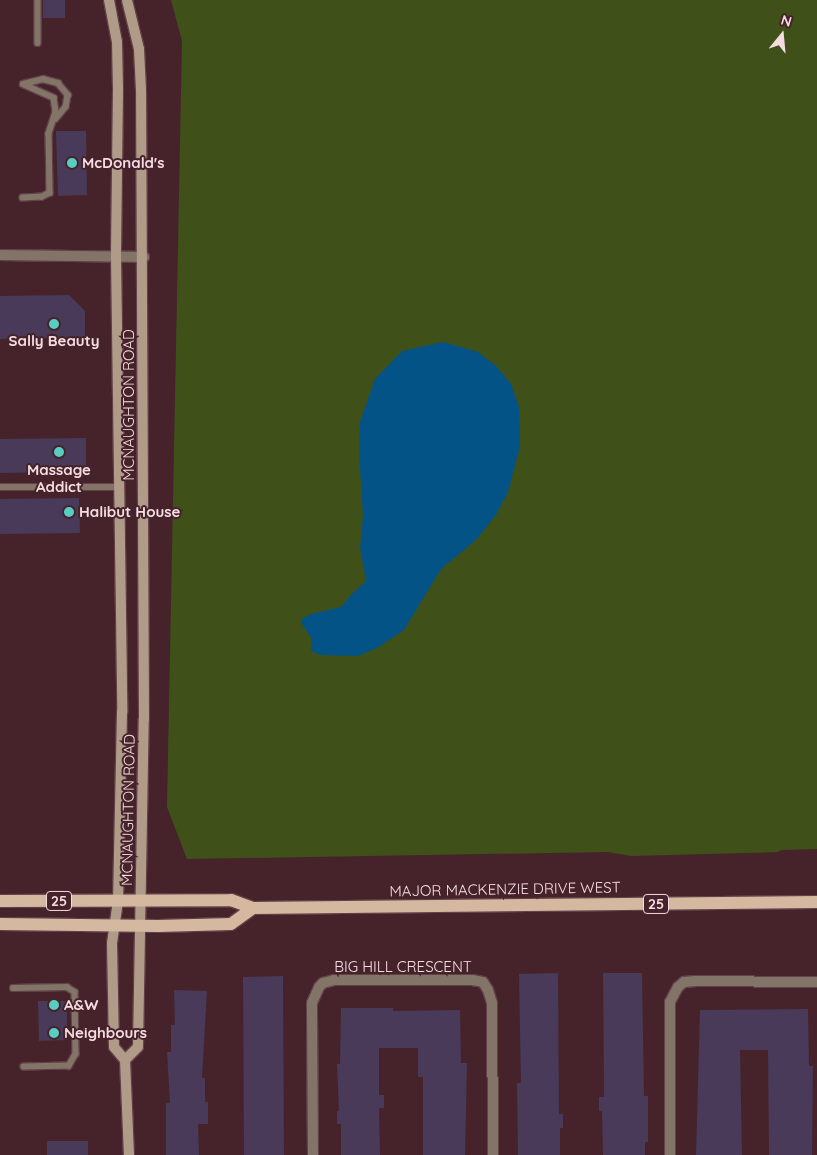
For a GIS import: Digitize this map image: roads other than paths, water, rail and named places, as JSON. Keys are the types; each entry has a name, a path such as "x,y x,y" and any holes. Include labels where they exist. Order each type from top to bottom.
{"main road":[{"name":"MAJOR MACKENZIE DRIVE WEST","path":"0,901 231,900 253,908 817,902"},
{"name":"25","path":"0,924 115,924 141,926 231,924 253,908"}],"street":[{"name":"MCNAUGHTON ROAD","path":"109,0 117,42 118,89 116,256 122,712 118,901 112,943 114,1047 125,1060 138,1047 144,719 144,256 140,74 139,50 127,0"},
{"path":"0,255 144,256"},
{"name":"BIG HILL CRESCENT","path":"313,1155 312,1003 318,987 323,983 334,980 472,980 482,982 488,990 492,1003 492,1155"},
{"path":"670,1155 670,1002 678,987 684,982 696,981 817,982"},
{"path":"125,1060 129,1155"}],"lane":[{"path":"38,0 38,43"},
{"path":"23,198 42,198 50,193 49,134 56,112 54,98 44,91 23,84 43,80 58,83 68,95 66,107 54,122"},
{"path":"0,487 119,487"},
{"path":"13,988 67,987 75,992 76,1054 69,1066 24,1067"}],"water":[{"path":"443,342 478,352 496,366 511,384 519,407 520,446 508,492 496,515 476,540 441,569 404,630 377,648 358,656 321,655 311,651 311,638 302,624 302,619 311,614 341,607 366,581 360,548 363,516 359,452 360,422 375,379 402,351"}],"place":[{"name":"McDonald's","path":"72,163"},
{"name":"Sally Beauty","path":"54,324"},
{"name":"Massage Addict","path":"59,452"},
{"name":"Halibut House","path":"69,512"},
{"name":"A&W","path":"54,1005"},
{"name":"Neighbours","path":"54,1033"}]}
